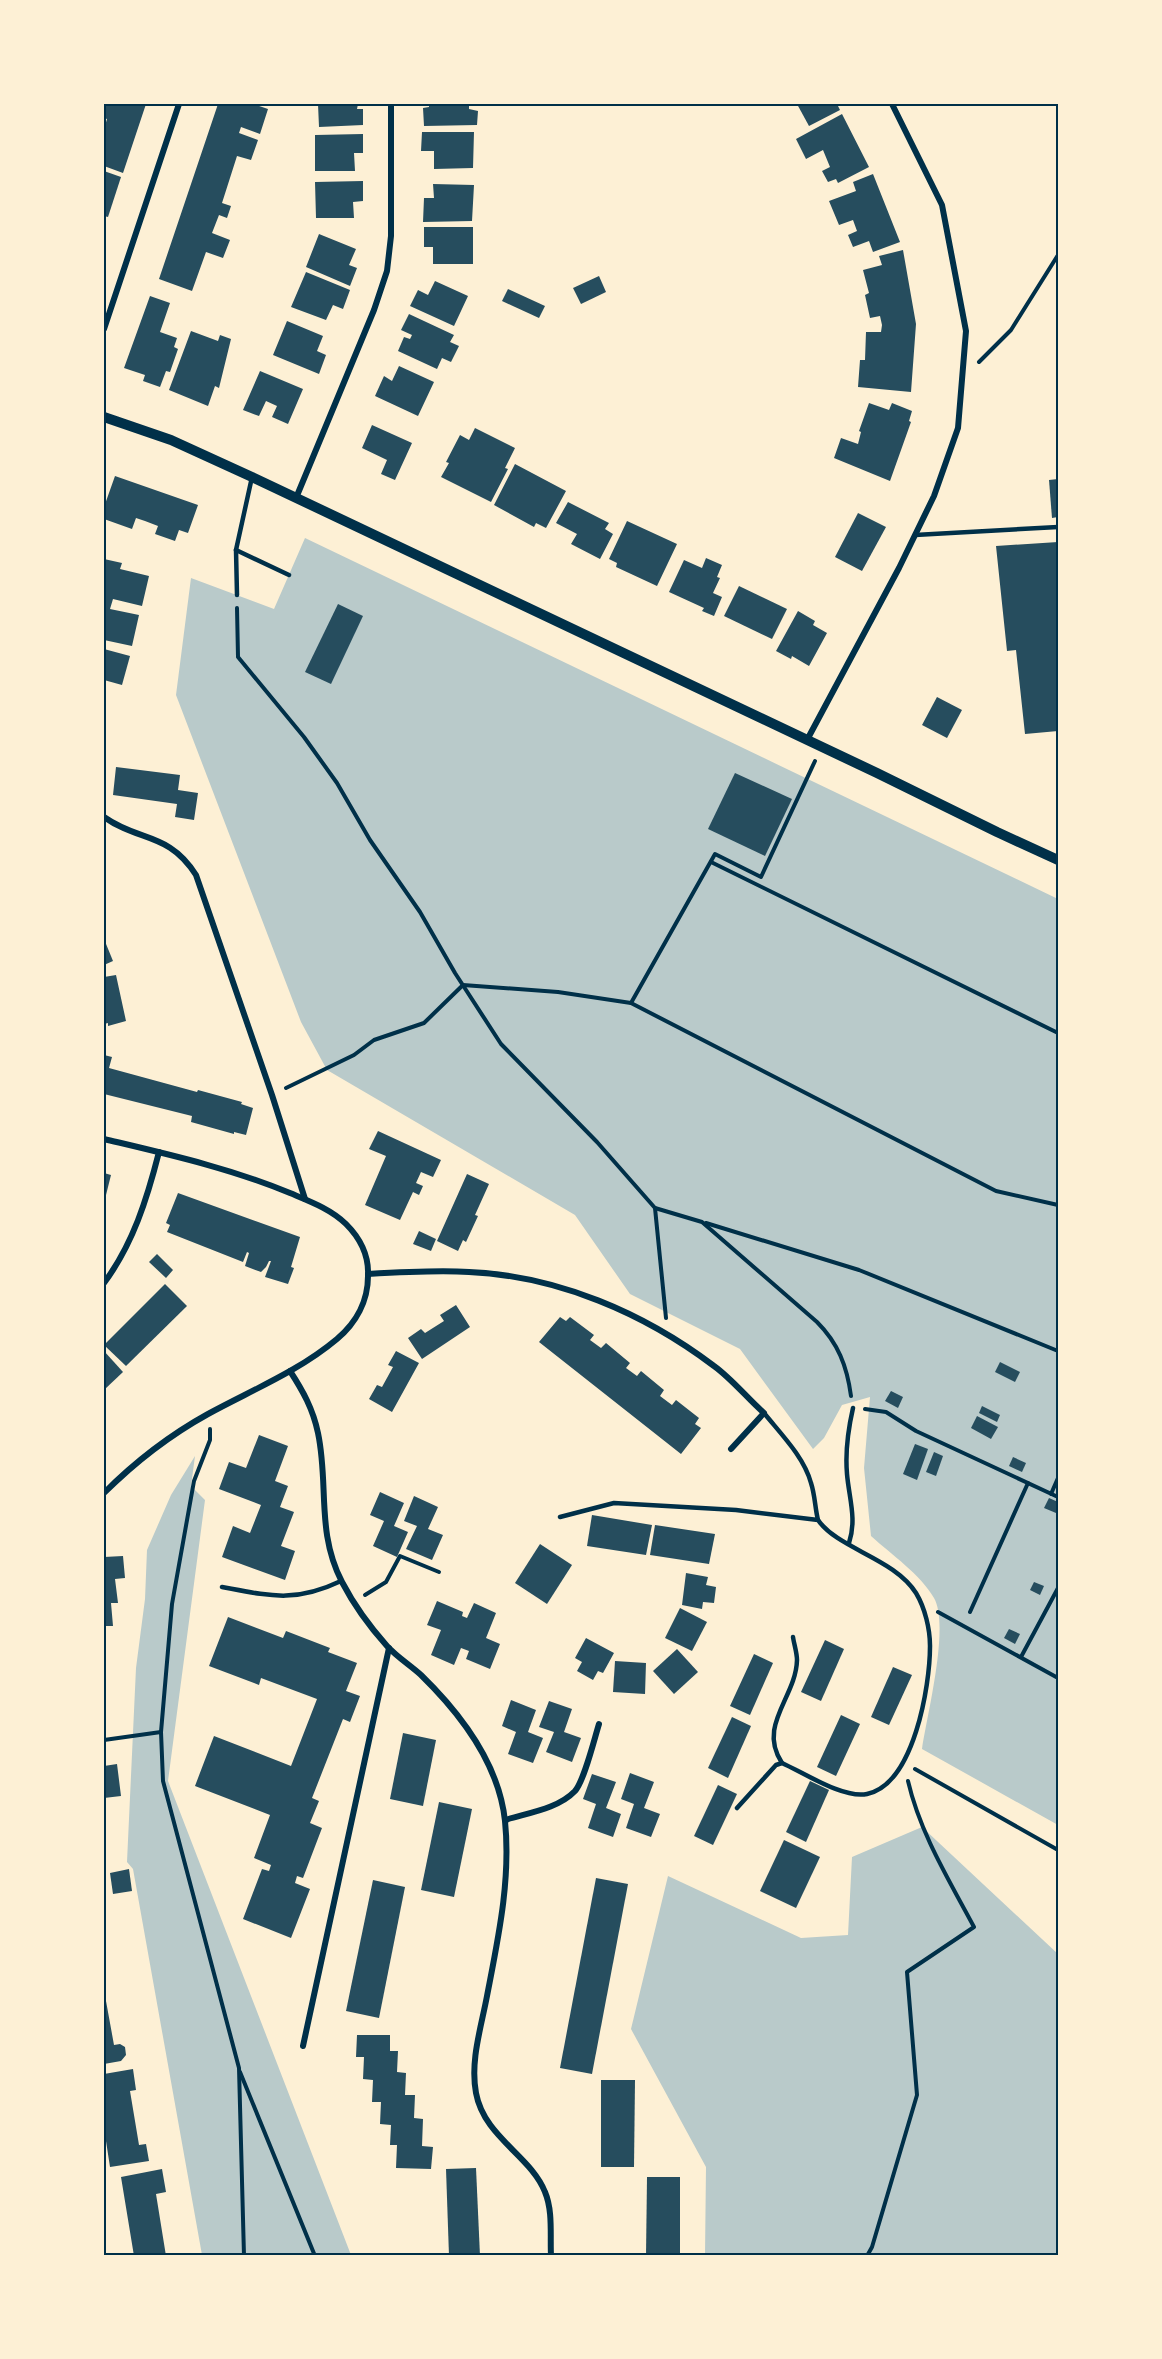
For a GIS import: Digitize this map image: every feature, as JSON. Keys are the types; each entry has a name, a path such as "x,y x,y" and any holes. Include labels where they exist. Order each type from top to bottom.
{"street":[{"path":"104,329 179,104"},
{"path":"296,498 374,310 387,271 391,236 391,104"},
{"path":"807,740 934,496 958,428 966,332 942,205 892,104"},
{"path":"104,417 171,440 252,477 1059,860"},
{"path":"104,817 174,848 188,861 196,875 272,1095 305,1199"},
{"path":"104,1139 159,1152 263,1182 305,1199 332,1213 346,1224 365,1252 368,1274 368,1290 357,1317 327,1347 290,1371 174,1435 141,1459 104,1493"},
{"path":"104,1283 117,1265 142,1211 159,1152"},
{"path":"368,1274 469,1272 511,1276 555,1286 605,1303 668,1335 717,1367 764,1413 731,1449"},
{"path":"290,1371 314,1416 321,1461 325,1530 341,1581 372,1629 389,1648 419,1673 463,1721 497,1783 505,1820 507,1863 502,1917 477,2046 473,2079 479,2108 544,2189 549,2203 551,2256"},
{"path":"303,2046 389,1648"},
{"path":"505,1820 545,1808 573,1793 580,1782 599,1725"}],"lane":[{"path":"237,595 236,550 252,477"},
{"path":"915,535 1059,527"},
{"path":"236,550 289,575"},
{"path":"849,1543 854,1519 846,1455 852,1408"},
{"path":"764,1413 787,1440 805,1469 811,1481 818,1520 830,1533 888,1567 909,1585 923,1608 930,1645 920,1716 903,1763 889,1782 876,1791 861,1795 841,1791 782,1763 775,1752 772,1741 774,1728 797,1660 793,1637"},
{"path":"560,1517 614,1503 736,1510 818,1520"},
{"path":"222,1587 280,1598 318,1592 341,1581"},
{"path":"737,1808 776,1765 782,1763"}],"path":[{"path":"962,380 1011,330 1059,255"},
{"path":"237,595 238,657 304,737 337,783 370,840 420,912 501,1044 597,1142 655,1208 859,1270 1059,1351"},
{"path":"632,1004 715,854 761,877 821,747"},
{"path":"711,862 1059,1033"},
{"path":"272,1095 354,1055 374,1040 424,1023 463,985 558,992 632,1004 996,1191 1059,1205"},
{"path":"655,1208 668,1335"},
{"path":"702,1222 825,1330 840,1351 845,1365 852,1408 877,1409 886,1412 916,1431 1059,1497"},
{"path":"209,1414 210,1440 194,1481 172,1604 161,1732 164,1781 239,2068 315,2256"},
{"path":"1051,1494 1059,1478"},
{"path":"970,1612 1028,1483"},
{"path":"354,1602 387,1582 400,1556 439,1572"},
{"path":"1021,1657 1059,1588"},
{"path":"923,1608 939,1612 1059,1678"},
{"path":"104,1740 161,1732"},
{"path":"903,1763 1059,1850"},
{"path":"867,2256 872,2247 917,2095 907,1972 974,1927 922,1827 914,1808 903,1763"},
{"path":"239,2068 244,2256"}],"shaded area":[{"path":"305,538 1058,899 1058,1825 922,1749 939,1649 938,1611 934,1598 921,1581 871,1536 864,1468 870,1397 842,1405 824,1438 813,1449 740,1349 630,1294 575,1215 327,1070 301,1022 176,695 191,578 274,609"},
{"path":"195,1456 191,1486 205,1500 168,1781 351,2255 202,2255 133,1869 127,1862 136,1668 145,1599 147,1550 171,1495"},
{"path":"922,1827 1058,1954 1058,2255 705,2255 706,2167 631,2029 668,1876 801,1938 848,1935 852,1857"}],"building":[{"path":"104,104 146,104 123,173 104,166 104,129 107,119 104,118"},
{"path":"218,104 253,104 268,109 260,134 241,127 239,133 258,140 251,160 237,156 222,203 231,206 227,218 219,215 212,233 230,240 223,258 206,252 192,291 159,279"},
{"path":"318,104 358,104 357,109 363,109 363,125 319,127"},
{"path":"429,104 469,104 469,109 478,111 477,125 424,126 423,108 429,107"},
{"path":"797,104 837,104 840,110 809,126"},
{"path":"842,114 869,167 838,183 836,179 828,182 822,171 830,167 823,150 806,159 796,139"},
{"path":"422,132 474,132 473,168 434,169 434,151 421,151"},
{"path":"363,134 363,153 354,153 355,171 315,171 315,135"},
{"path":"104,171 121,177 108,217 104,216"},
{"path":"873,174 900,242 873,252 869,241 853,247 848,235 857,231 853,220 839,225 829,201 856,191 853,182"},
{"path":"363,181 363,201 353,202 354,218 316,218 315,182"},
{"path":"433,184 474,185 472,221 423,222 424,198 434,198"},
{"path":"424,227 473,227 473,264 433,264 433,247 424,247"},
{"path":"319,234 356,249 349,265 357,268 350,286 306,267"},
{"path":"903,250 916,324 911,392 858,387 860,360 865,360 866,332 881,332 882,325 880,316 870,318 865,295 869,293 863,270 882,265 879,256"},
{"path":"306,272 350,290 343,309 333,305 326,320 291,307"},
{"path":"599,276 606,292 581,304 573,288"},
{"path":"435,281 468,296 454,326 410,306 418,290 428,295"},
{"path":"508,289 545,306 539,318 502,301"},
{"path":"150,296 170,303 160,332 177,338 174,347 178,349 170,372 166,371 160,387 143,381 145,375 124,368"},
{"path":"409,314 454,335 450,342 459,346 451,362 442,358 437,369 398,351 404,337 410,339 412,335 401,330"},
{"path":"287,321 323,336 317,351 326,355 319,374 273,355"},
{"path":"191,331 218,341 220,335 231,339 219,388 215,386 208,406 169,390"},
{"path":"399,366 434,382 418,416 375,396 384,376 392,381"},
{"path":"260,371 303,389 288,424 272,417 277,406 266,401 259,416 243,410"},
{"path":"869,403 889,410 892,403 912,411 909,421 911,422 890,481 834,458 841,438 858,444 861,432 859,431"},
{"path":"372,425 412,443 395,480 381,474 387,460 362,448"},
{"path":"475,428 515,448 505,468 508,469 491,502 441,477 460,435 469,440"},
{"path":"515,464 566,491 546,528 536,523 534,527 494,505"},
{"path":"115,476 198,505 188,533 179,530 175,541 155,534 158,526 136,518 132,529 104,519 104,507"},
{"path":"1058,479 1058,517 1052,518 1049,480"},
{"path":"568,502 609,523 605,529 613,534 600,559 571,544 577,534 556,523"},
{"path":"858,513 886,527 862,571 835,557"},
{"path":"627,521 677,544 657,586 616,567 617,563 609,559"},
{"path":"1058,542 1058,731 1025,734 1016,650 1007,651 996,546"},
{"path":"706,558 722,565 717,577 720,578 713,593 722,597 714,616 702,611 704,608 669,592 684,560 702,568"},
{"path":"104,559 122,563 120,569 149,576 142,606 113,599 110,609 139,615 132,646 104,640"},
{"path":"739,586 787,609 772,639 724,616"},
{"path":"338,604 363,616 331,684 305,672"},
{"path":"798,611 815,621 813,625 827,633 809,666 792,656 791,659 776,651"},
{"path":"104,649 130,656 122,685 104,680"},
{"path":"937,697 962,710 947,738 922,725"},
{"path":"116,767 180,775 178,790 198,793 194,820 175,817 177,804 113,795"},
{"path":"735,773 792,799 765,856 708,829"},
{"path":"104,939 113,961 104,965"},
{"path":"116,975 126,1021 108,1026 108,1023 104,1024 104,977"},
{"path":"104,1055 112,1057 109,1068 242,1102 241,1104 253,1108 246,1135 191,1122 192,1116 104,1094"},
{"path":"378,1131 441,1160 433,1177 421,1172 416,1183 423,1186 419,1195 413,1192 400,1220 365,1205 386,1156 369,1149"},
{"path":"104,1173 111,1175 104,1203"},
{"path":"467,1174 489,1184 466,1242 463,1240 458,1251 437,1241"},
{"path":"178,1193 300,1237 291,1267 294,1268 288,1284 265,1277 271,1261 261,1272 245,1266 249,1253 247,1252 243,1262 167,1232 170,1225 166,1223"},
{"path":"419,1231 436,1239 431,1251 413,1244"},
{"path":"157,1254 173,1270 166,1278 149,1262"},
{"path":"165,1284 187,1306 126,1366 104,1345"},
{"path":"456,1305 470,1327 422,1359 408,1338 421,1329 425,1333 444,1321 440,1315"},
{"path":"560,1317 566,1321 570,1317 594,1335 590,1340 601,1348 606,1343 630,1363 626,1368 637,1376 641,1371 664,1390 660,1396 672,1405 676,1400 699,1418 695,1424 701,1428 681,1454 539,1342"},
{"path":"104,1351 123,1372 104,1390"},
{"path":"396,1351 419,1363 392,1412 369,1399 377,1385 382,1387 393,1367 388,1365"},
{"path":"1000,1362 1020,1372 1015,1382 995,1372"},
{"path":"891,1391 903,1397 898,1408 885,1401"},
{"path":"982,1406 1000,1415 997,1422 979,1413"},
{"path":"977,1416 998,1427 991,1439 971,1428"},
{"path":"259,1435 288,1446 275,1481 288,1486 280,1507 294,1512 281,1546 295,1551 285,1580 222,1557 233,1526 250,1533 261,1505 219,1489 229,1462 246,1468"},
{"path":"915,1444 928,1449 917,1480 903,1474"},
{"path":"934,1452 943,1456 936,1476 926,1472"},
{"path":"1013,1457 1026,1463 1022,1472 1009,1466"},
{"path":"380,1492 404,1503 394,1526 408,1532 397,1557 373,1546 384,1521 370,1515"},
{"path":"414,1496 438,1507 428,1529 443,1535 432,1560 406,1549 417,1526 404,1521"},
{"path":"1049,1498 1058,1502 1056,1513 1044,1508"},
{"path":"592,1515 652,1525 646,1555 587,1546"},
{"path":"655,1525 715,1534 709,1564 650,1555"},
{"path":"540,1544 572,1565 547,1604 515,1583"},
{"path":"123,1556 125,1578 115,1579 118,1603 111,1603 113,1626 104,1626 104,1557"},
{"path":"686,1573 708,1577 706,1585 716,1587 714,1603 703,1602 702,1609 682,1605"},
{"path":"1034,1582 1044,1586 1040,1595 1030,1590"},
{"path":"437,1601 463,1612 462,1616 467,1618 474,1603 496,1613 486,1638 500,1644 490,1669 466,1659 469,1651 461,1648 454,1665 431,1655 441,1630 427,1625"},
{"path":"680,1608 707,1622 692,1651 665,1638"},
{"path":"228,1617 283,1638 286,1631 330,1648 328,1652 357,1663 346,1691 360,1696 350,1722 343,1719 312,1798 319,1801 310,1823 322,1828 303,1878 297,1876 295,1883 310,1889 291,1938 243,1919 262,1869 269,1871 271,1865 254,1858 270,1815 195,1786 214,1736 291,1766 317,1699 261,1678 259,1685 209,1666"},
{"path":"1009,1629 1020,1634 1015,1644 1004,1638"},
{"path":"586,1638 614,1653 603,1673 598,1671 593,1680 577,1671 582,1662 575,1658"},
{"path":"825,1640 844,1649 821,1701 801,1692"},
{"path":"677,1649 698,1672 674,1694 653,1671"},
{"path":"754,1654 773,1663 750,1715 730,1706"},
{"path":"615,1661 646,1663 645,1694 613,1692"},
{"path":"893,1667 912,1675 889,1725 871,1717"},
{"path":"511,1700 536,1710 528,1732 543,1738 533,1763 508,1754 516,1732 502,1726"},
{"path":"549,1701 572,1709 564,1732 581,1738 572,1762 546,1752 554,1732 539,1727"},
{"path":"841,1715 860,1724 836,1776 817,1767"},
{"path":"732,1717 751,1726 728,1778 708,1768"},
{"path":"403,1733 436,1740 423,1806 390,1799"},
{"path":"117,1764 121,1796 104,1798 104,1766"},
{"path":"630,1773 654,1782 644,1808 660,1814 651,1837 626,1828 634,1804 621,1799"},
{"path":"592,1774 616,1782 606,1808 621,1814 613,1837 588,1828 596,1804 583,1799"},
{"path":"810,1781 829,1790 806,1842 786,1832"},
{"path":"718,1785 737,1794 713,1845 694,1836"},
{"path":"439,1802 472,1809 454,1897 421,1890"},
{"path":"784,1840 820,1857 796,1908 760,1891"},
{"path":"129,1869 132,1891 113,1894 110,1873"},
{"path":"596,1878 628,1884 592,2074 560,2068"},
{"path":"373,1880 405,1887 379,2018 346,2011"},
{"path":"104,1990 114,2045 120,2044 125,2047 126,2055 121,2061 104,2064"},
{"path":"357,2035 390,2035 390,2051 398,2051 397,2072 406,2073 405,2095 415,2095 414,2118 423,2119 422,2146 433,2147 431,2169 396,2168 397,2145 390,2145 391,2125 380,2124 381,2102 372,2102 373,2080 363,2079 364,2057 356,2057"},
{"path":"133,2069 136,2090 130,2091 139,2145 146,2144 149,2161 110,2167 104,2128 104,2074"},
{"path":"601,2080 635,2080 634,2167 601,2167"},
{"path":"476,2168 480,2256 449,2256 446,2169"},
{"path":"162,2169 166,2192 156,2194 166,2256 134,2256 121,2177"},
{"path":"647,2177 680,2177 680,2256 646,2256"}]}
